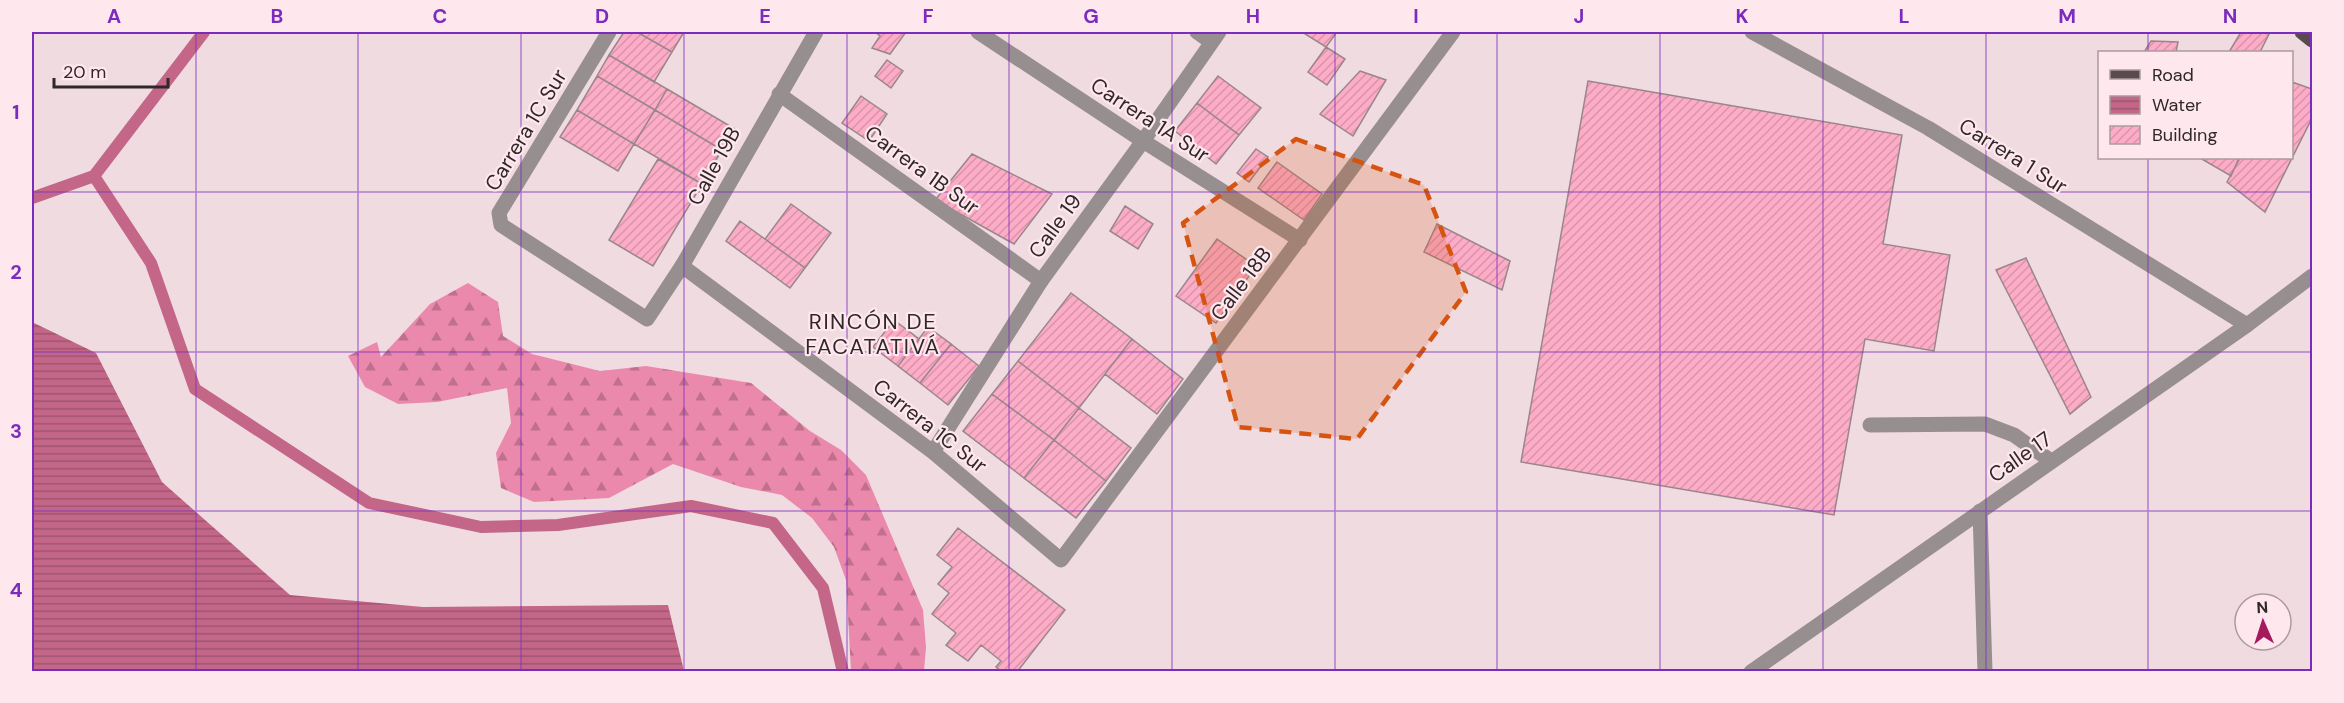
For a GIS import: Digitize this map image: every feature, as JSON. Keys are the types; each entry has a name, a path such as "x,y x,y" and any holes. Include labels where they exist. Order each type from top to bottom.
{"main road":[{"path":"2302,32 2313,40"}],"street":[{"name":"Carrera 1C Sur","path":"609,32 500,213 501,225 647,319"},
{"name":"Calle 19B","path":"647,319 682,266 816,32"},
{"name":"Carrera 1A Sur","path":"978,32 1143,141 1300,240"},
{"path":"1197,32 1215,37"},
{"name":"Calle 18B","path":"1062,560 1453,32"},
{"name":"Carrera 1 Sur","path":"1752,32 1928,128 2247,325"},
{"name":"Calle 19","path":"933,452 1041,281 1215,37"},
{"name":"Carrera 1B Sur","path":"779,94 1041,281"},
{"name":"Carrera 1C Sur","path":"682,266 933,452 1062,560"},
{"name":"Calle 17","path":"1751,672 2247,325 2313,276"},
{"path":"1870,425 1985,424 2014,435 2051,461"},
{"path":"1980,511 1985,672"}],"highlighted area":[{"path":"1296,139 1424,185 1466,292 1357,439 1238,427 1183,223"}],"green space":[{"path":"468,283 498,302 503,336 532,354 600,371 646,366 751,383 810,431 841,450 866,475 923,610 926,647 924,671 851,671 846,580 834,547 812,518 782,495 741,487 673,464 609,498 534,502 501,488 496,453 511,423 507,388 437,402 398,404 365,387 348,356 377,342 381,357 430,304"}],"water":[{"path":"32,322 96,353 162,482 290,595 423,607 668,605 684,671 32,671"}],"building":[{"path":"624,32 637,32 672,52 654,82 609,55"},
{"path":"637,32 684,32 672,52"},
{"path":"875,32 906,32 890,54 872,48 880,36"},
{"path":"1302,32 1337,32 1326,47"},
{"path":"2241,32 2269,34 2260,51 2230,51"},
{"path":"2151,41 2178,42 2176,51 2145,51"},
{"path":"1326,47 1345,59 1327,85 1308,72"},
{"path":"609,55 667,89 655,110 597,76"},
{"path":"887,60 903,71 891,88 875,76"},
{"path":"1360,71 1386,80 1353,136 1320,114"},
{"path":"597,76 655,110 634,144 577,110"},
{"path":"1218,76 1261,108 1239,135 1197,103"},
{"path":"1588,81 1902,135 1883,244 1950,255 1934,351 1865,339 1834,515 1521,462"},
{"path":"2293,82 2312,89 2312,118 2293,156"},
{"path":"667,89 735,129 722,150 655,110"},
{"path":"861,96 887,114 869,141 842,123"},
{"path":"1197,103 1239,135 1216,164 1175,131"},
{"path":"577,110 634,144 618,171 560,137"},
{"path":"655,110 722,150 702,184 634,144"},
{"path":"1256,149 1268,157 1249,182 1237,173"},
{"path":"972,154 1052,194 1014,244 935,200"},
{"path":"658,159 702,184 653,266 609,240"},
{"path":"2202,159 2239,159 2231,176"},
{"path":"2239,159 2292,159 2265,212 2227,182"},
{"path":"1277,162 1322,194 1304,220 1258,188"},
{"path":"791,204 831,233 805,268 765,239"},
{"path":"1125,206 1153,224 1138,249 1110,231"},
{"path":"740,221 805,268 790,288 726,241"},
{"path":"1437,224 1510,261 1502,290 1424,252"},
{"path":"1217,239 1256,266 1216,323 1176,296"},
{"path":"2026,258 2091,397 2070,414 1996,270"},
{"path":"1071,293 1132,339 1079,408 1018,361"},
{"path":"894,320 919,339 898,366 873,347"},
{"path":"928,327 951,344 920,383 898,366"},
{"path":"1132,339 1183,379 1157,414 1105,374"},
{"path":"951,344 979,366 948,405 920,383"},
{"path":"1018,361 1079,408 1054,440 992,394"},
{"path":"992,394 1054,440 1024,478 963,431"},
{"path":"1079,408 1131,448 1106,481 1054,440"},
{"path":"1054,440 1106,481 1076,518 1024,478"},
{"path":"958,528 1065,610 1017,672 1002,672 996,667 1001,661 981,645 968,661 946,645 956,633 932,614 949,593 938,584 952,567 937,555"}],"waterway":[{"path":"204,32 94,176 151,263 195,389 369,503 481,527 558,525 691,506 773,523 823,588 843,672"},
{"path":"32,198 94,176"}],"district":[{"name":"RINCÓN DE FACATATIVÁ","path":"873,334"}]}
